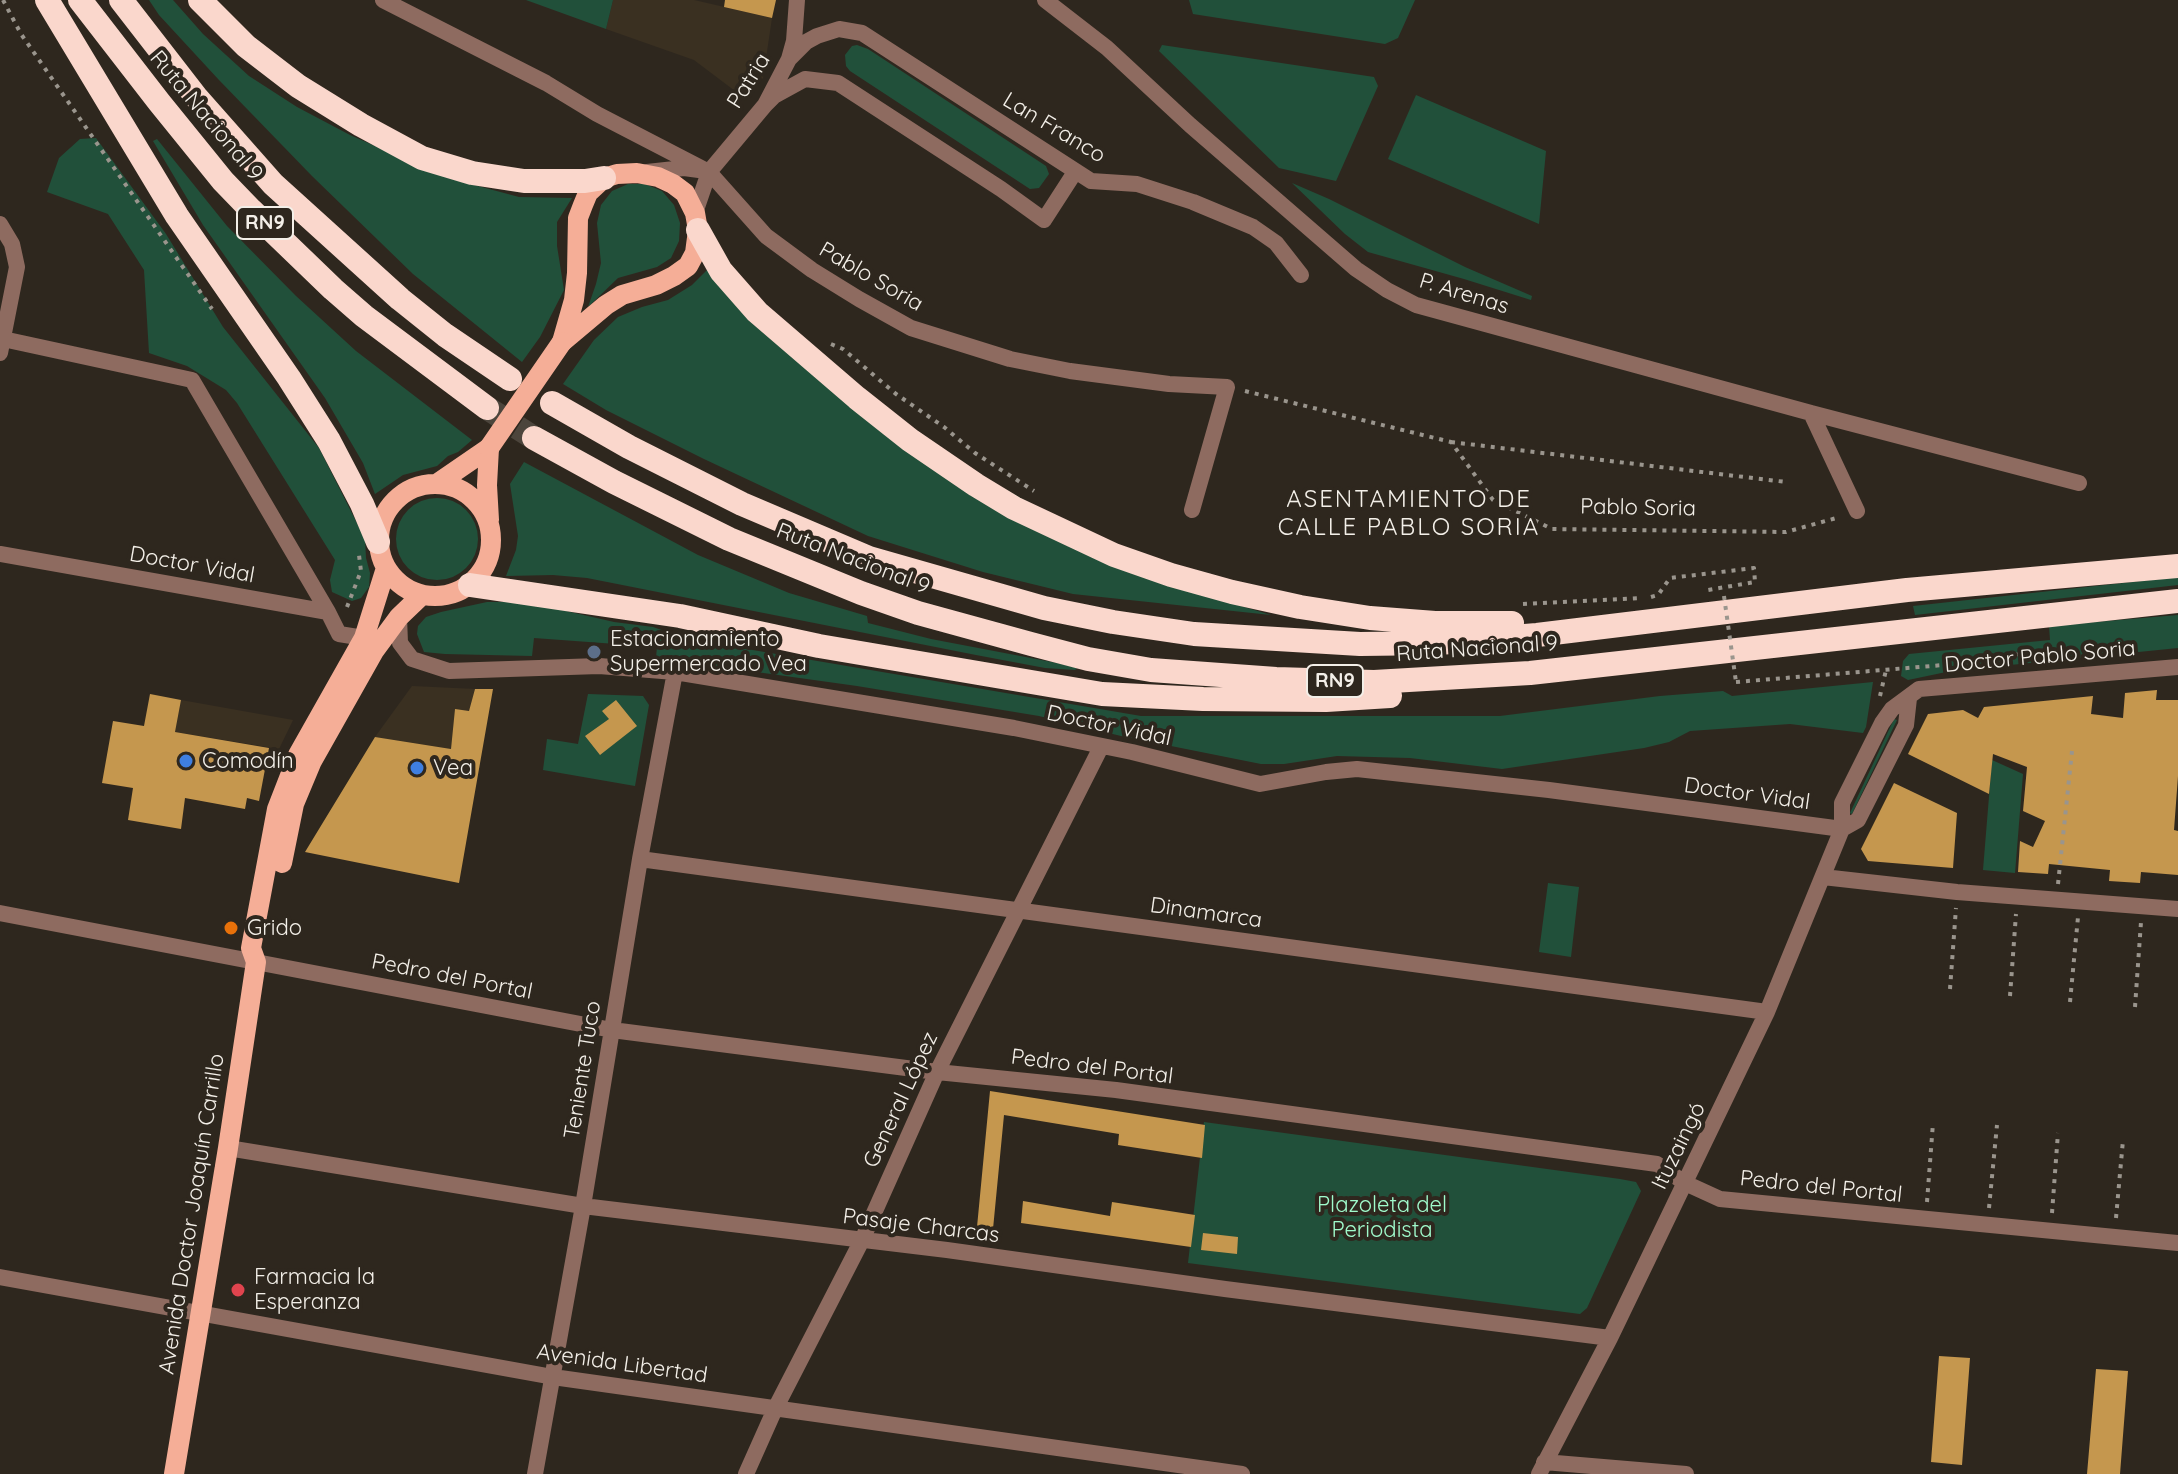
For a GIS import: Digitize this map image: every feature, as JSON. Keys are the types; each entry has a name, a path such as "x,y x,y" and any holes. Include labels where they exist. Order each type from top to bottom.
{"highway":[{"path":"47,0 177,216 329,441 362,504 369,546"},
{"name":"Ruta Nacional 9","path":"80,0 223,181 251,210 364,316 487,408"},
{"name":"Ruta Nacional 9","path":"121,0 197,98 273,184 400,299 445,335 510,379"},
{"path":"200,0 246,46 298,86 422,158 472,173 524,181 604,178"},
{"path":"697,222 721,271 739,294 857,398 910,440 1014,508 1114,555 1232,592 1370,618 1435,623 1631,624"},
{"name":"Ruta Nacional 9","path":"552,403 629,447 742,504 869,558 1044,608 1194,634 1360,644 1439,643 1537,635 1907,590 2178,566"},
{"name":"Ruta Nacional 9","path":"534,438 729,539 918,613 1088,659 1151,670 1374,682 1530,673 2178,601"},
{"path":"470,585 680,616 819,646 1102,694 1326,700 1440,692 1530,673"}],"main road":[{"path":"438,483 489,448 562,342 622,295 656,285 688,266 695,253 697,222 685,193 658,177 637,173 604,178 588,193 578,218 574,300 562,342"},
{"path":"489,448 487,485 492,540 482,573 470,585 455,593 422,595 395,580 369,546 385,512 395,499 407,490 422,485 438,483 455,486 470,495 490,523"},
{"name":"Avenida Doctor Joaquín Carrillo","path":"174,1474 256,962 251,948 277,809 298,755 364,638 386,568"},
{"name":"Avenida Doctor Joaquín Carrillo","path":"256,962 265,950 294,804 312,761 374,651 399,617 422,595"}],"street":[{"name":"Patria","path":"709,172 765,105 789,59 794,41 797,0"},
{"name":"P. Arenas","path":"1045,0 1107,48 1356,269 1416,305 2079,483"},
{"name":"Pablo Soria","path":"395,2 709,172 766,236 812,270 911,328 998,356 1070,371 1169,384 1227,387"},
{"name":"Lan Franco","path":"789,59 817,36 839,29 862,33 1091,181 1137,184 1193,202 1253,227 1276,243 1301,275"},
{"path":"765,105 774,96 805,79 838,83 1044,220 1075,172"},
{"path":"637,173 684,168 709,172 697,222"},
{"path":"0,224 12,244 17,267 4,308 1,346 192,380 339,634 364,638"},
{"path":"1192,510 1227,387"},
{"path":"1811,413 1857,511"},
{"name":"Doctor Vidal","path":"0,554 328,612"},
{"name":"Doctor Vidal","path":"399,617 400,643 412,659 449,671 599,666 675,672 934,714 1205,769 1260,784 1357,769 1549,790 1842,829"},
{"name":"Doctor Pablo Soria","path":"1909,698 1919,689 2178,667"},
{"name":"Teniente Tuco","path":"535,1474 675,672"},
{"name":"Ituzaingó","path":"1542,1468 1610,1338 1767,1012 1842,829 1842,803 1892,709 1909,698"},
{"name":"General López","path":"746,1474 775,1409 862,1240 937,1072 1101,747"},
{"name":"Dinamarca","path":"640,859 1767,1012"},
{"path":"1823,877 1957,892 2178,909"},
{"name":"Pedro del Portal","path":"0,913 612,1030 937,1072 1132,1092 1657,1164 1685,1183 1720,1199 2178,1243"},
{"name":"Pasaje Charcas","path":"228,1148 583,1206 1610,1338"},
{"name":"Avenida Libertad","path":"0,1277 553,1377 1242,1474"},
{"path":"1542,1468 1686,1474"}],"path":[{"path":"3,0 21,34 220,321"},
{"path":"805,353 813,344 825,341 843,349 896,394 975,453 1035,491"},
{"name":"Pablo Soria","path":"1227,387 1451,442 1786,482"},
{"name":"Pablo Soria","path":"1451,442 1493,500 1552,529 1786,532 1857,511"},
{"path":"339,634 369,546"},
{"path":"1510,605 1647,597 1658,595 1670,578 1754,568 1755,582"},
{"path":"1724,596 1736,682 1956,664 2032,652 2036,678"},
{"path":"2056,900 2072,751"},
{"path":"1950,989 1957,892"},
{"path":"2010,996 2017,897"},
{"path":"2070,1002 2080,901"},
{"path":"2135,1007 2143,906"},
{"path":"1925,1220 1933,1123"},
{"path":"1987,1226 1997,1125"},
{"path":"2051,1231 2058,1133"},
{"path":"2115,1237 2123,1140"}],"shaded area":[{"path":"613,0 694,0 772,18 763,78 743,97 694,60 606,29"},
{"path":"412,686 475,689 469,711 455,710 451,749 375,737"},
{"path":"181,700 293,720 279,749 175,732"}],"green space":[{"path":"149,0 173,0 203,34 249,76 297,107 350,135 448,178 519,197 572,198 557,222 557,246 564,290 540,337 522,362 413,274 312,176 219,80"},
{"path":"526,0 613,0 606,29"},
{"path":"1189,0 1415,0 1398,38 1385,44 1193,14"},
{"path":"1162,45 1374,77 1378,86 1336,181 1279,168 1159,51"},
{"path":"852,46 868,49 1046,166 1049,174 1039,188 1030,189 850,71 845,55"},
{"path":"1416,95 1546,151 1539,224 1388,159"},
{"path":"96,138 166,234 223,327 319,448 365,539 370,573 369,587 361,598 352,601 332,592 330,580 335,560 226,390 187,366 149,353 144,270 108,214 47,192 59,158 80,139"},
{"path":"157,139 227,226 296,296 356,351 472,440 437,466 403,475 375,494 363,463 325,398 203,225 153,141"},
{"path":"1292,183 1532,296 1531,300 1368,252"},
{"path":"628,184 645,184 662,191 674,205 680,223 679,241 671,258 657,267 618,278 588,307 601,263 597,223 601,205 612,191"},
{"path":"709,268 753,324 835,393 1180,588 1271,615 1073,594 983,572 868,536 704,459 606,410 563,384 594,340 618,317 668,300 692,285"},
{"path":"524,462 698,555 789,593 867,616 868,623 1077,668 1045,668 587,578 506,576 518,536 510,484"},
{"path":"437,498 453,501 466,510 475,523 478,539 475,555 466,568 453,577 437,580 421,577 408,568 399,555 396,539 399,523 408,510 421,501"},
{"path":"2178,577 2178,585 1915,615 1913,606"},
{"path":"487,602 527,602 614,622 653,627 688,639 1141,716 1500,716 1660,696 1723,691 1732,696 1873,682 1863,733 1790,724 1690,731 1669,742 1644,748 1502,769 1410,758 1337,756 1284,764 1261,764 1039,716 857,686 656,658 657,647 534,638 532,656 424,652 417,634 418,626 426,617"},
{"path":"2178,615 2178,648 1951,671 1908,680 1901,676 1903,661 1909,654 2050,640 2049,626"},
{"path":"588,694 643,696 649,705 635,786 543,770 547,739 578,744"},
{"path":"1894,719 1897,720 1852,814 1850,813"},
{"path":"1992,760 2023,774 2015,873 1983,870"},
{"path":"1548,883 1579,887 1571,957 1539,952"},
{"name":"Plazoleta del Periodista","path":"1204,1122 1620,1179 1636,1182 1641,1191 1587,1308 1580,1314 1188,1263"}],"building":[{"path":"725,0 776,0 772,18 724,7"},
{"name":"Vea","path":"475,689 493,689 459,883 305,852 375,737 451,749 455,709 469,711"},
{"path":"2157,690 2156,700 2178,700 2174,830 2178,831 2178,875 2141,872 2140,883 2109,881 2110,870 2049,864 2048,874 2018,872 2020,841 2033,847 2045,821 2023,811 2027,767 1993,754 1989,794 1908,754 1928,714 1963,710 1978,718 1984,707 2093,696 2091,714 2123,718 2125,693"},
{"name":"Comodín","path":"150,694 181,700 175,732 269,748 259,801 247,798 245,809 185,798 181,829 128,820 133,788 102,783 113,721 144,726"},
{"path":"616,700 637,726 600,755 585,736 609,719 602,711"},
{"path":"1894,783 1957,813 1953,868 1868,861 1861,849"},
{"path":"990,1091 1205,1125 1202,1158 1118,1145 1119,1134 1004,1115 993,1229 977,1227"},
{"path":"1023,1201 1110,1216 1112,1202 1195,1215 1191,1247 1021,1223"},
{"path":"1203,1233 1238,1237 1237,1254 1201,1250"},
{"path":"1939,1356 1970,1358 1962,1465 1931,1462"},
{"path":"2096,1369 2128,1371 2120,1474 2087,1474"}],"tunnel":[{"path":"487,408 534,438"}],"place":[{"name":"Estacionamiento Supermercado Vea","path":"594,652"},
{"name":"Comodín","path":"186,761"},
{"name":"Vea","path":"417,768"},
{"name":"Grido","path":"231,928"},
{"name":"Farmacia la Esperanza","path":"238,1290"}],"district":[{"name":"ASENTAMIENTO DE CALLE PABLO SORIA","path":"1409,514"}]}
